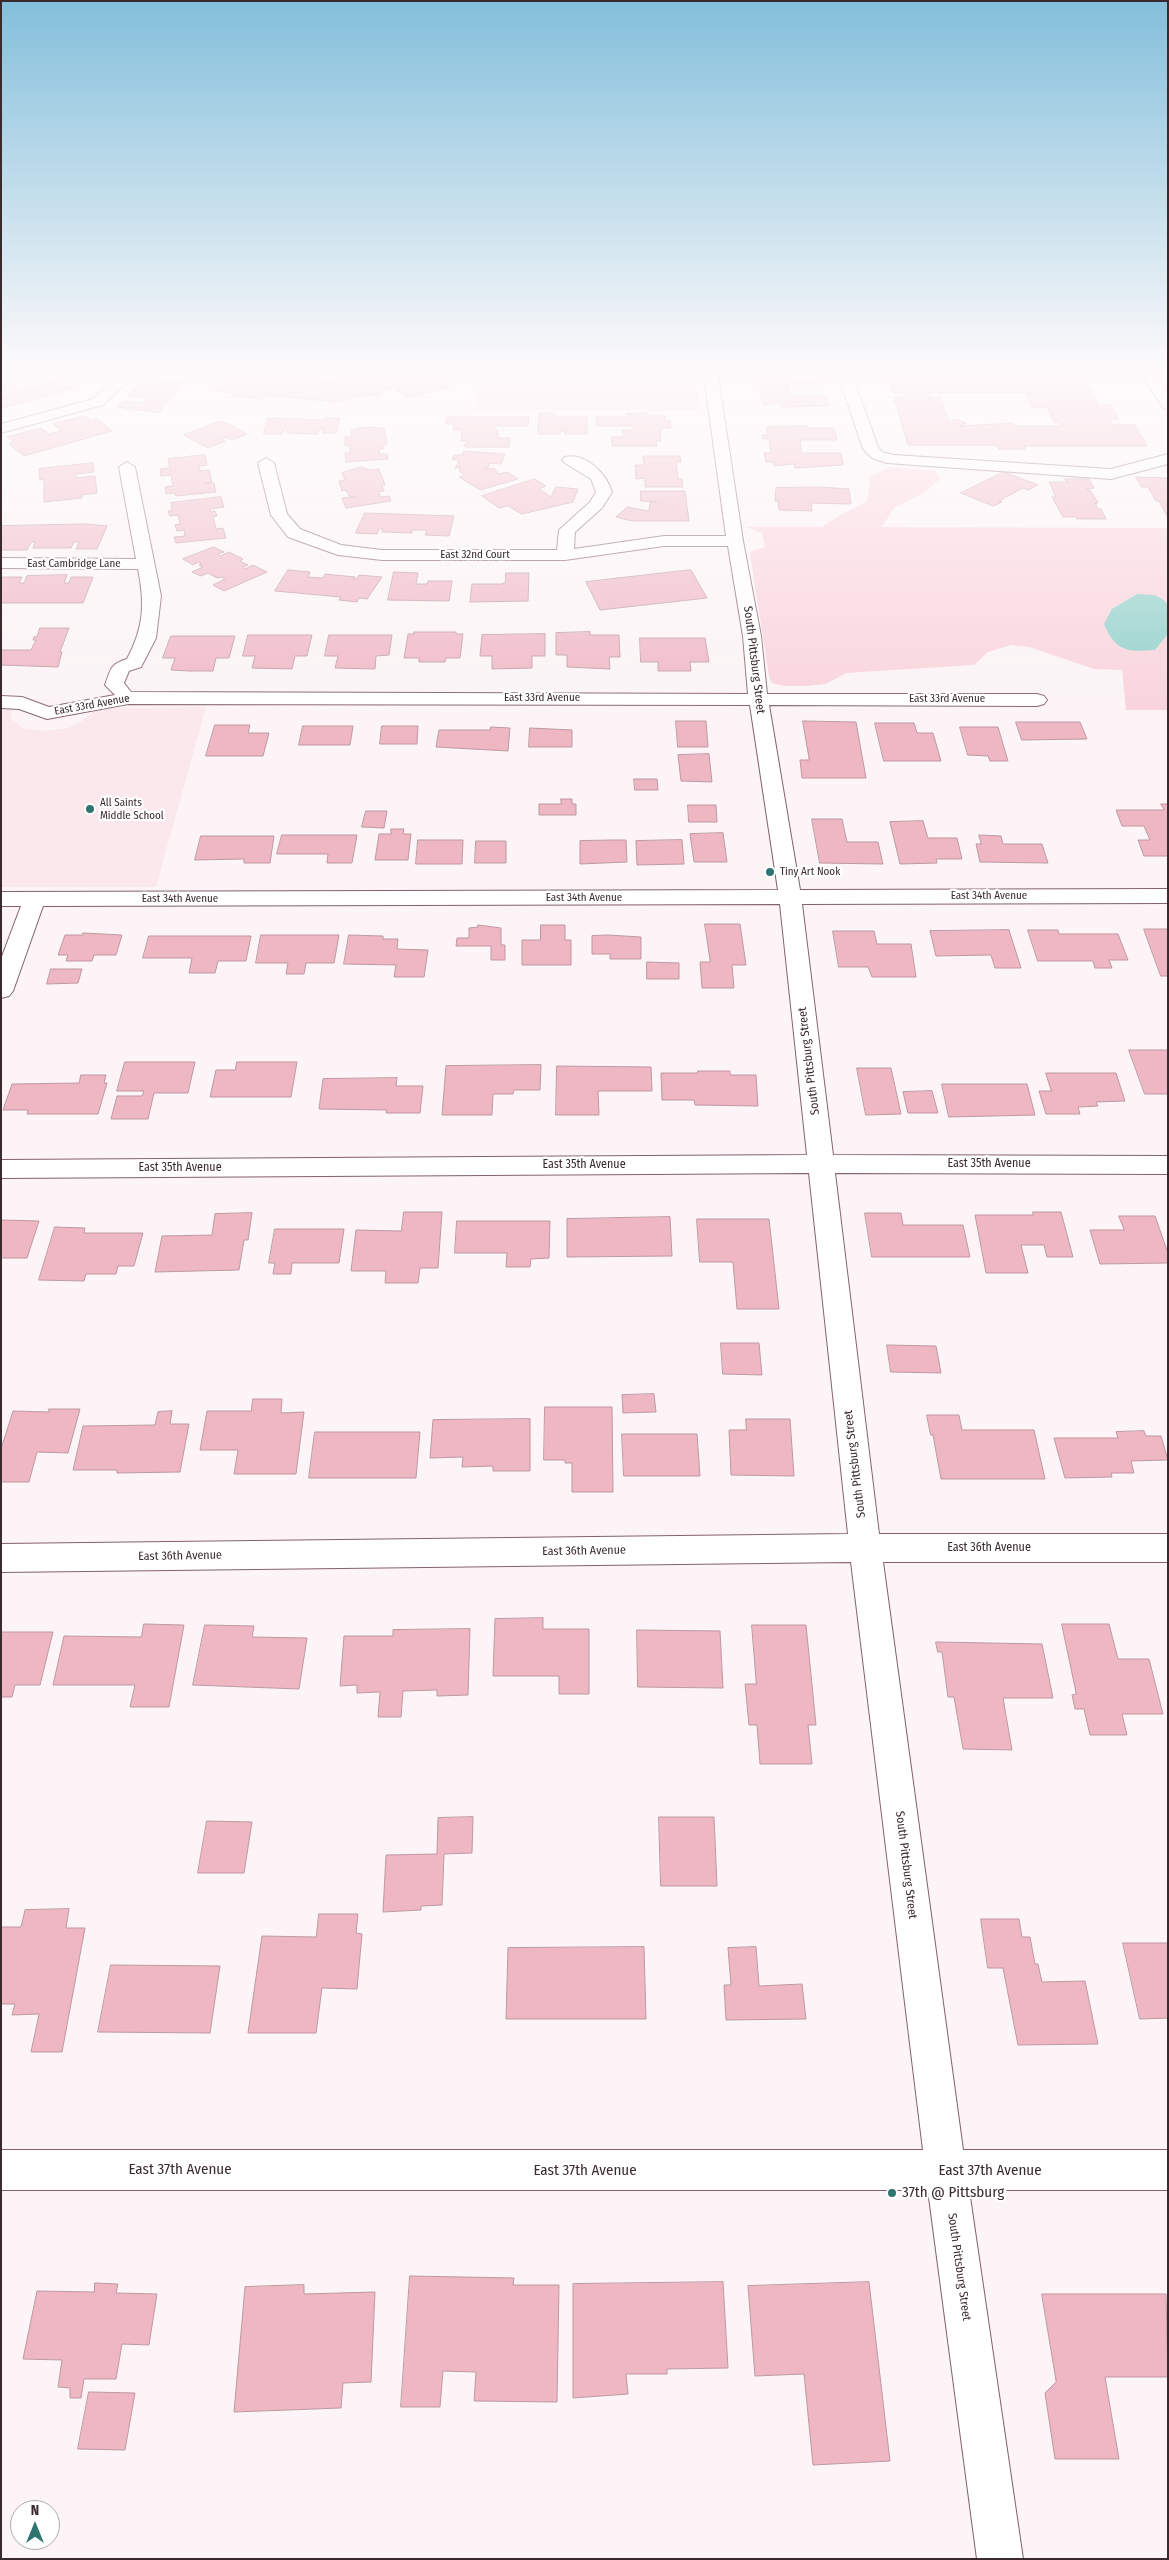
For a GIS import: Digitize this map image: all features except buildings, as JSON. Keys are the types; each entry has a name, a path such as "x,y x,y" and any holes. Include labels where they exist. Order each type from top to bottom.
{"street":[{"path":"121,695 134,682 139,666 134,662 147,638 152,596 131,488"},
{"name":"East 32nd Court","path":"272,488 279,515 294,533 338,550 382,555 565,555 664,541 735,541"},
{"path":"565,555 567,530 596,505 604,492 603,488"},
{"name":"South Pittsburg Street","path":"727,488 752,636 758,698 790,897 865,1548 946,2172 1000,2559"},
{"name":"East Cambridge Lane","path":"1,563 147,564"},
{"name":"East 33rd Avenue","path":"1,702 22,703 47,713 121,695 1037,700"},
{"name":"East 34th Avenue","path":"1,900 1168,896"},
{"path":"1,991 34,899"},
{"name":"East 35th Avenue","path":"1,1169 820,1164 1168,1165"},
{"name":"East 36th Avenue","path":"1,1558 865,1548 1168,1548"},
{"name":"East 37th Avenue","path":"1,2170 946,2172 1168,2170"}],"shaded area":[{"path":"869,488 929,488 894,508 882,527 1168,528 1168,606 1164,600 1155,650 1168,634 1168,710 1126,710 1122,670 1094,669 1029,647 1011,645 988,652 974,665 846,673 826,684 804,686 784,686 772,683 769,676 750,554 754,550 765,547 762,533 746,527 822,527 842,514 867,502"},
{"name":"All Saints Middle School","path":"1,707 14,707 11,713 12,719 23,728 45,731 68,728 79,723 94,711 106,708 206,707 156,887 1,887"}],"water":[{"path":"1137,594 1155,595 1164,600 1168,606 1168,634 1155,650 1137,651 1118,645 1108,633 1104,624 1112,609"}],"place":[{"name":"All Saints Middle School","path":"90,809"},
{"name":"Tiny Art Nook","path":"770,872"},
{"name":"37th @ Pittsburg","path":"892,2193"}]}
